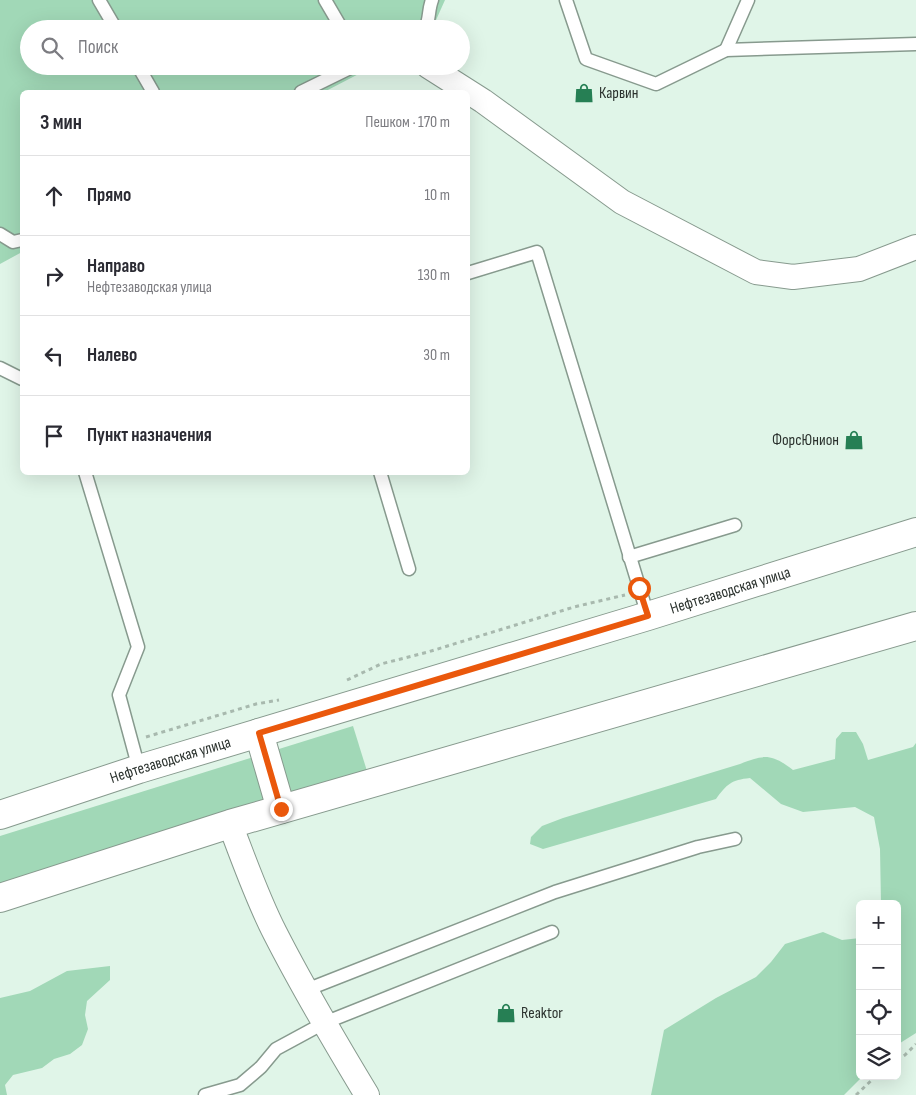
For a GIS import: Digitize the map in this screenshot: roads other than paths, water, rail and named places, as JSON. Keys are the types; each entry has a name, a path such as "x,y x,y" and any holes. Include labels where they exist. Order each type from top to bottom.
{"main road":[{"name":"Нефтезаводская улица","path":"0,815 139,769 648,616 916,532"},
{"path":"0,898 230,824 916,626"},
{"path":"259,733 281,809"}],"street":[{"path":"439,75 457,90"},
{"path":"475,105 622,202 756,272 793,277 859,269 916,247"},
{"path":"230,824 271,925 324,1023 367,1095"}],"lane":[{"path":"99,0 111,20"},
{"path":"325,0 337,20"},
{"path":"428,20 432,0"},
{"path":"566,0 586,58 656,84 726,50 916,44"},
{"path":"726,50 748,0"},
{"path":"143,75 152,90"},
{"path":"306,90 336,75"},
{"path":"0,234 13,242 20,240"},
{"path":"470,272 537,252 648,616"},
{"path":"0,368 20,378"},
{"path":"86,475 138,647 119,695 139,769"},
{"path":"381,475 409,569"},
{"path":"630,557 735,525"},
{"path":"306,990 555,892 698,847 735,839"},
{"path":"205,1095 240,1085 261,1067 276,1049 324,1023 552,932"}],"place":[{"name":"Карвин","path":"584,93"},
{"name":"ФорсЮнион","path":"854,440"},
{"name":"Reaktor","path":"506,1013"}]}
